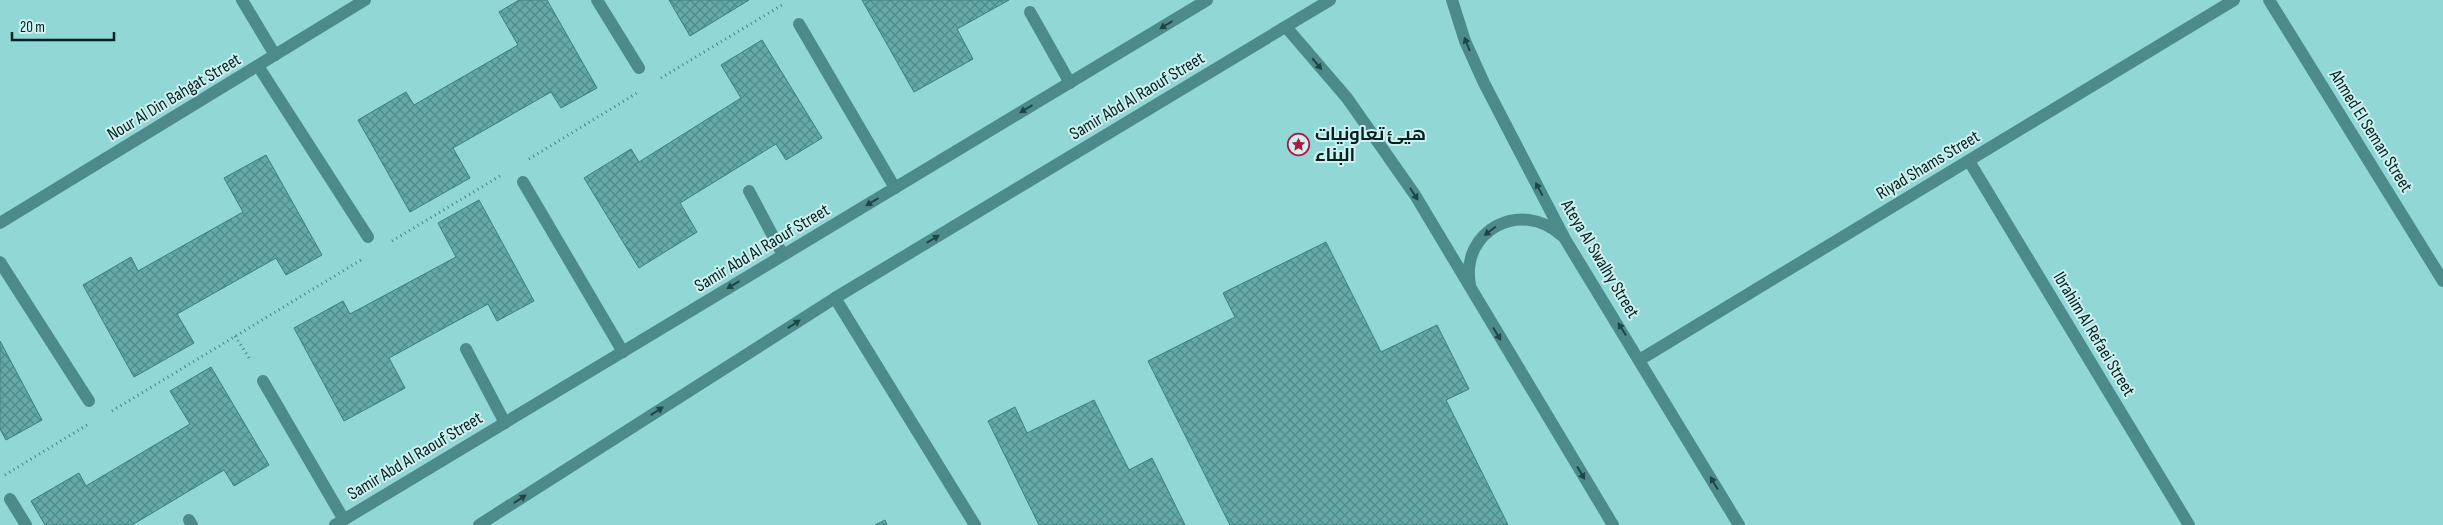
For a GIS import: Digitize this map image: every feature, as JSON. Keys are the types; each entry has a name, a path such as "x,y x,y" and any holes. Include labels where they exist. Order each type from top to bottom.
{"street":[{"path":"242,0 275,55"},
{"name":"Nour Al Din Bahgat Street","path":"0,224 365,0"},
{"path":"597,0 639,68"},
{"name":"Samir Abd Al Raouf Street","path":"339,522 1208,0"},
{"name":"Samir Abd Al Raouf Street","path":"479,525 835,298 1330,0"},
{"name":"Ateya Al Swalhy Street","path":"1452,0 1466,41 1484,83 1565,239 1740,525"},
{"name":"Riyad Shams Street","path":"1640,360 2234,0"},
{"name":"Ahmed El Seman Street","path":"2269,0 2443,281"},
{"path":"1030,12 1070,82"},
{"path":"799,24 895,188"},
{"path":"1286,26 1347,98 1415,196 1613,525"},
{"path":"258,66 368,237"},
{"name":"Ibrahim Al Refaei Street","path":"1969,161 2190,525"},
{"path":"523,182 623,352"},
{"path":"749,191 783,255"},
{"path":"1471,291 1468,274 1471,257 1478,242 1490,230 1504,222 1520,219 1537,220 1553,227 1565,239"},
{"path":"0,262 89,401"},
{"path":"835,298 975,525"},
{"path":"466,350 505,423"},
{"path":"263,381 339,522"},
{"path":"10,499 26,525"}],"path":[{"path":"658,79 786,3"},
{"path":"523,162 642,90"},
{"path":"384,246 507,172"},
{"path":"108,413 368,256"},
{"path":"235,336 263,381"},
{"path":"0,478 91,423"}],"building":[{"path":"519,0 547,0 597,88 561,108 551,92 453,148 470,178 410,212 358,120 406,92 414,105 518,45 499,12"},
{"path":"669,0 749,0 690,36"},
{"path":"862,0 1009,0 957,29 973,59 914,92"},
{"path":"762,40 822,138 786,160 776,144 680,203 697,232 639,268 584,178 631,149 639,162 741,98 721,65"},
{"path":"266,155 322,255 286,275 276,258 177,314 194,343 134,377 83,285 131,257 138,271 243,212 224,178"},
{"path":"479,200 534,301 497,321 488,304 389,358 405,388 344,421 294,328 343,301 350,314 456,257 438,223"},
{"path":"1326,242 1381,352 1437,325 1469,389 1446,400 1508,525 1230,525 1148,361 1235,317 1223,293"},
{"path":"0,341 42,420 6,440 0,429"},
{"path":"211,367 269,465 234,486 224,470 132,525 45,525 31,501 79,473 86,486 190,424 170,391"},
{"path":"1094,400 1129,470 1152,458 1185,525 1039,525 988,421 1015,407 1027,433"},
{"path":"885,520 887,525 875,525"}],"place":[{"name":"هيئ تعاونيات البناء","path":"1299,144"}]}
